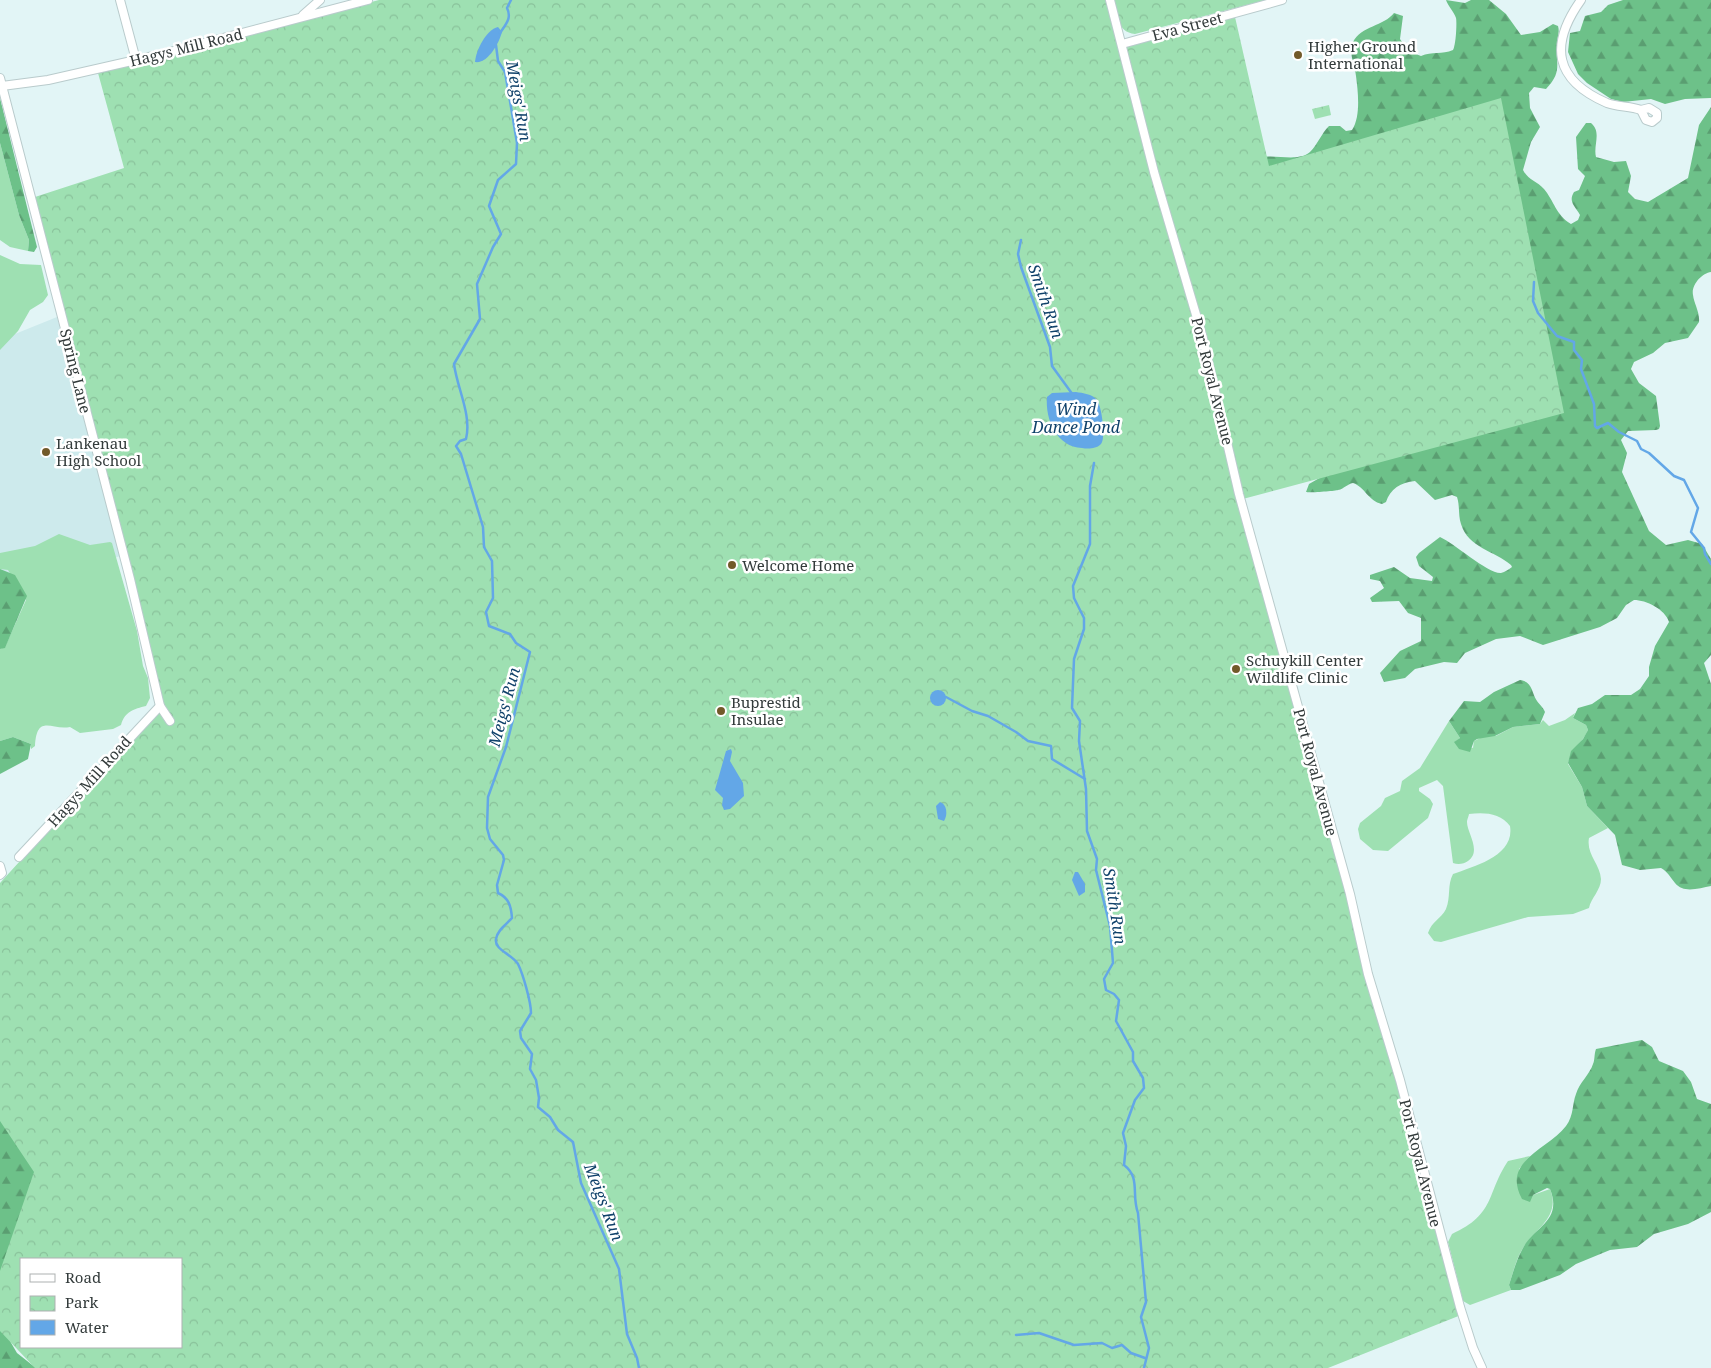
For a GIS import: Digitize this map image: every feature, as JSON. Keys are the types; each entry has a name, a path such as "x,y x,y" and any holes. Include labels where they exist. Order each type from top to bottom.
{"street":[{"path":"120,0 136,60"},
{"path":"300,17 320,0"},
{"path":"330,0 333,9"},
{"name":"Hagys Mill Road","path":"2,86 48,80 136,60 368,0"},
{"name":"Port Royal Avenue","path":"1110,0 1154,172 1202,335 1240,496 1350,894 1368,974 1400,1080 1460,1307 1472,1348 1482,1368"},
{"name":"Eva Street","path":"1122,44 1282,0"},
{"path":"1581,0 1568,18 1563,31 1562,53 1566,70 1576,84 1593,96 1614,105 1641,110"},
{"name":"Spring Lane","path":"0,78 132,589 160,706 170,721"},
{"name":"Hagys Mill Road","path":"19,857 160,706"}],"shaded area":[{"name":"Lankenau High School","path":"57,317 120,556 0,600 0,349 10,336"}],"green space":[{"path":"379,0 1106,0 1119,49 1235,17 1269,166 1501,98 1564,413 1239,500 1461,1315 1328,1368 35,1368 0,1331 0,1271 34,1172 0,1121 0,883 151,717 164,706 35,197 124,168 98,73"},
{"path":"1113,0 1266,0 1135,34 1129,33 1121,26"},
{"path":"1446,0 1465,3 1471,0 1489,0 1506,14 1521,35 1540,32 1553,24 1558,26 1557,68 1554,78 1546,89 1534,87 1529,93 1530,108 1540,127 1531,142 1523,170 1527,176 1544,189 1559,212 1571,224 1578,220 1580,215 1573,204 1572,195 1579,190 1585,176 1578,169 1576,137 1586,123 1591,123 1596,130 1596,157 1614,162 1626,161 1631,176 1628,192 1635,199 1648,202 1688,178 1699,125 1711,107 1711,272 1701,277 1695,284 1693,291 1699,322 1688,338 1665,343 1653,353 1634,362 1631,369 1639,383 1656,396 1660,426 1656,430 1628,431 1621,440 1627,453 1622,472 1649,531 1666,545 1688,540 1702,544 1711,559 1711,655 1704,663 1711,684 1711,886 1687,889 1675,883 1661,868 1640,870 1622,865 1615,835 1587,806 1582,787 1568,763 1571,751 1583,739 1588,730 1586,725 1573,718 1578,708 1592,704 1605,695 1631,695 1640,689 1649,676 1649,667 1655,646 1669,622 1664,613 1649,604 1634,600 1626,605 1617,618 1600,627 1543,645 1520,636 1496,639 1465,653 1457,663 1444,662 1415,669 1405,678 1384,682 1380,673 1400,651 1421,641 1421,618 1408,613 1399,601 1372,602 1370,598 1384,588 1380,581 1370,579 1370,575 1394,567 1410,578 1432,581 1433,577 1419,566 1416,557 1440,537 1495,572 1501,573 1512,567 1505,560 1470,539 1461,524 1457,497 1452,495 1435,500 1415,481 1397,487 1390,493 1386,502 1382,504 1373,500 1353,483 1336,490 1306,492 1309,484 1323,476 1259,158 1299,157 1313,149 1329,126 1340,126 1346,131 1352,130 1357,118 1358,104 1356,76 1351,55 1353,42 1361,33 1384,21 1394,13 1403,16 1400,39 1408,51 1421,56 1453,50 1456,39 1456,18"},
{"path":"1623,0 1711,0 1711,98 1685,99 1665,104 1651,99 1623,102 1611,99 1587,83 1578,74 1568,52 1570,33 1580,31 1585,16 1601,12 1608,5"},
{"path":"0,98 37,247 34,252 28,251 29,240 19,215 0,143"},
{"path":"1329,105 1331,115 1315,119 1312,109"},
{"path":"0,143 19,215 29,240 28,251 10,247 0,240"},
{"path":"0,255 20,264 41,265 48,295 43,302 30,310 18,331 0,350"},
{"path":"59,534 90,545 112,543 137,631 143,666 148,678 150,698 146,706 130,711 121,725 113,729 80,733 70,727 42,727 36,736 35,746 31,749 31,744 13,737 0,741 0,649 5,647 26,600 8,570 0,569 0,553 35,546"},
{"path":"0,569 15,575 27,596 5,648 0,649"},
{"path":"1520,680 1530,685 1537,701 1545,712 1540,724 1513,727 1495,736 1477,739 1474,741 1470,752 1459,749 1454,742 1460,738 1449,721 1464,701 1480,702 1494,692"},
{"path":"1575,713 1573,718 1586,725 1588,730 1572,752 1568,764 1582,787 1587,806 1608,828 1589,838 1589,849 1600,874 1601,883 1589,908 1573,914 1528,917 1441,942 1434,941 1428,933 1446,909 1453,874 1482,863 1500,852 1510,836 1510,826 1502,818 1492,814 1469,814 1467,822 1474,852 1472,857 1466,862 1453,863 1443,786 1437,780 1419,788 1419,791 1430,799 1433,804 1428,818 1388,851 1373,850 1360,839 1358,829 1360,823 1381,806 1385,798 1400,791 1402,781 1420,768 1449,721 1460,738 1455,742 1473,748 1474,741 1484,736 1496,736 1513,727 1540,724 1543,720 1549,726 1565,720"},
{"path":"13,737 31,744 28,759 0,774 0,741"},
{"path":"1642,1040 1652,1047 1659,1061 1683,1071 1691,1082 1697,1099 1711,1104 1711,1212 1688,1224 1654,1234 1637,1247 1610,1250 1576,1264 1560,1275 1520,1290 1511,1290 1509,1285 1521,1253 1528,1241 1546,1223 1553,1209 1550,1189 1547,1188 1533,1195 1530,1202 1522,1199 1517,1186 1517,1175 1522,1165 1566,1126 1577,1090 1594,1062 1596,1049"},
{"path":"0,1104 40,1156 24,1219 10,1341 17,1353 36,1368 0,1368"},
{"path":"1530,1156 1519,1169 1533,1195 1550,1189 1553,1199 1550,1215 1523,1248 1509,1285 1511,1290 1470,1305 1463,1301 1448,1242 1452,1234 1476,1219 1483,1211 1508,1161"}],"water":[{"path":"498,27 502,32 496,47 484,60 475,62 482,41 489,32"},
{"name":"Wind Dance Pond","path":"1076,392 1093,396 1099,404 1103,423 1103,436 1101,444 1094,448 1082,448 1066,443 1054,431 1048,415 1047,397 1052,393"},
{"path":"935,690 941,690 946,695 944,704 935,706 930,701 930,695"},
{"path":"731,749 730,761 743,783 744,796 730,809 724,810 722,805 723,798 715,790 726,751"},
{"path":"940,802 946,810 944,821 938,819 936,806"},
{"path":"1075,872 1078,872 1085,884 1085,892 1079,896 1072,880"}],"waterway":[{"name":"Meigs' Run","path":"500,33 508,21 507,8 511,0"},
{"name":"Meigs' Run","path":"496,45 498,61 505,72 511,107 517,143 516,164 498,180 489,206 501,234 493,247 477,284 480,319 454,364 467,421 466,439 460,441 456,446 461,454 483,527 484,547 492,561 493,598 486,612 489,626 510,634 516,643 530,652 506,747 488,797 487,828 490,839 503,855 504,860 497,885 498,893 505,897 509,903 512,918 498,933 496,943 500,949 518,964 522,974 531,1013 520,1031 521,1038 532,1054 530,1069 536,1080 539,1098 538,1107 550,1117 558,1130 573,1142 581,1183 619,1269 627,1334 639,1368"},
{"name":"Smith Run","path":"1021,240 1018,254 1021,267 1050,347 1052,366 1073,395"},
{"path":"1534,282 1533,301 1538,313 1557,336 1574,342 1574,350 1582,360 1581,369 1594,404 1595,426 1597,428 1608,423 1619,432 1637,441 1641,449 1649,453 1674,476 1684,480 1698,508 1691,532 1704,548 1711,564"},
{"name":"Smith Run","path":"1094,463 1090,486 1090,544 1073,586 1074,598 1084,618 1084,629 1074,659 1072,708 1080,721 1079,741 1086,789 1087,831 1097,859 1096,870 1110,926 1113,963 1104,979 1106,990 1114,994 1119,1000 1116,1021 1133,1052 1133,1061 1143,1078 1144,1088 1135,1100 1123,1133 1126,1146 1124,1165 1129,1170 1134,1181 1146,1302 1141,1317 1149,1348 1144,1368"},
{"path":"946,697 972,711 988,716 1028,741 1051,746 1052,759 1085,779"},
{"path":"1016,1335 1039,1333 1074,1345 1102,1343 1112,1348 1122,1345 1131,1353 1145,1358"}],"place":[{"name":"Higher Ground International","path":"1298,55"},
{"name":"Lankenau High School","path":"46,452"},
{"name":"Welcome Home","path":"732,565"},
{"name":"Schuykill Center Wildlife Clinic","path":"1236,669"},
{"name":"Buprestid Insulae","path":"721,711"}]}
